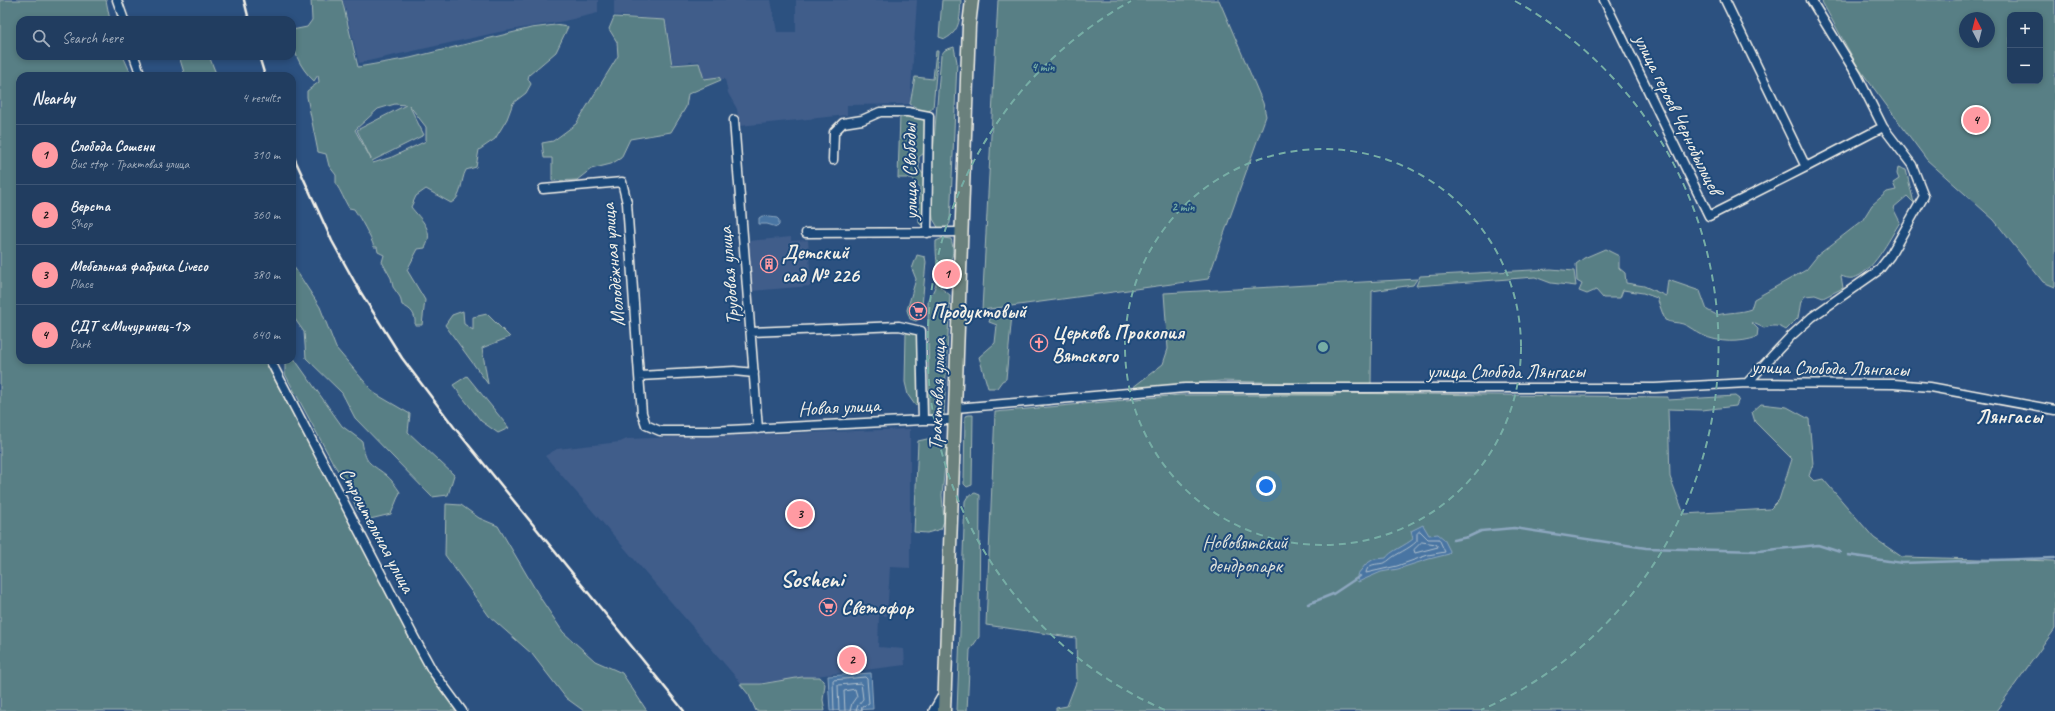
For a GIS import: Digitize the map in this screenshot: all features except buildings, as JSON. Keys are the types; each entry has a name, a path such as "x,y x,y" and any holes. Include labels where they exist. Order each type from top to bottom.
{"main road":[{"name":"Трактовая улица","path":"944,711 946,694 969,24 972,0"},
{"path":"935,711 946,694"}],"street":[{"path":"117,0 123,16"},
{"name":"улица героев Чернобыльцев","path":"1604,0 1709,216 1806,167"},
{"path":"1725,0 1806,167 1884,127"},
{"path":"1747,384 1791,336 1812,317 1879,270 1915,214 1924,196 1912,165 1884,127 1857,75 1812,0"},
{"path":"135,60 140,72"},
{"name":"улица Свободы","path":"833,160 834,132 843,123 862,120 880,112 908,112 929,116 928,233"},
{"name":"Трудовая улица","path":"734,120 758,429"},
{"name":"Молодёжная улица","path":"543,189 622,182 627,204 642,413 646,425 660,431 758,429"},
{"path":"806,233 962,232"},
{"path":"751,332 898,326 921,331 923,420"},
{"name":"Строительная улица","path":"272,364 414,638 432,670 462,711"},
{"path":"639,376 734,371 754,373"},
{"name":"улица Слобода Лянгасы","path":"923,420 956,414 1185,388 1655,388 1747,384 1894,384 1930,387 2055,410"},
{"name":"Новая улица","path":"758,429 923,420"}],"shaded area":[{"path":"343,0 598,0 598,13 564,21 499,32 359,63"},
{"path":"614,0 771,0 777,32 796,32 796,0 917,0 910,104 847,105 847,115 739,126 737,109 728,93 725,79 703,80 699,61 673,64 666,20 614,15"},
{"path":"791,237 791,241 808,240 811,286 752,291 748,241"},
{"path":"910,429 910,568 890,567 887,616 879,616 878,647 904,649 905,665 759,683 741,683 545,456 557,449 620,442 627,439"}],"green space":[{"path":"0,0 106,0 109,16 16,16 16,60 125,60 130,72 16,72 16,364 266,364 432,676 458,711 0,711"},
{"path":"311,0 342,0 358,67 410,58 531,28 555,25 568,27 556,52 529,75 528,79 531,84 526,93 513,103 507,119 495,139 479,150 476,167 466,170 458,197 451,203 426,189 416,196 411,207 426,226 428,231 428,242 425,248 418,249 407,270 425,300 422,325 415,325 414,315 408,308 402,305 400,297 393,287 391,278 382,262 384,255 378,252 377,247 374,247 368,233 354,209 349,208 347,205 336,184 336,175 329,166 326,154 318,152 307,91 319,82 318,75 314,81 304,70 296,54 296,29 307,27 312,20","holes":["395,104 406,105 357,130 371,159 355,130 378,109","409,105 426,127 426,141 392,157 373,163 372,161 424,135"]},
{"path":"942,0 961,0 960,17 957,27 950,36 945,39 939,37"},
{"path":"998,0 1219,0 1263,103 1266,116 1208,279 982,310"},
{"path":"1821,0 2055,0 2055,287 2043,282 1994,220 1927,160 1858,67"},
{"path":"614,17 665,20 672,65 699,63 704,79 719,77 721,80 688,94 686,107 671,132 630,139 621,158 611,164 591,169 577,180 552,181 552,158 544,158 542,143 553,141 576,124 618,56 617,42 609,29"},
{"path":"954,47 957,62 950,223 947,228 939,229 933,219 931,202 933,153 941,55 945,50"},
{"path":"936,51 938,51 933,108 926,113 910,104 915,77 933,79"},
{"path":"180,60 211,60 215,72 184,72"},
{"path":"900,114 923,116 926,124 924,153 919,157 919,169 924,175 925,186 925,224 921,225 919,223 920,187 912,178 898,178"},
{"path":"1898,167 1906,170 1914,203 1907,196 1893,208 1900,222 1886,246 1874,263 1860,275 1853,278 1841,276 1843,288 1823,298 1815,295 1805,296 1801,301 1798,318 1786,330 1775,326 1764,328 1751,322 1758,329 1757,337 1737,341 1715,340 1702,335 1683,324 1665,320 1657,298 1643,293 1623,290 1620,298 1603,298 1596,290 1587,294 1579,291 1582,284 1577,281 1576,264 1584,258 1605,249 1619,256 1619,268 1625,273 1626,283 1644,286 1666,296 1668,280 1700,291 1707,310 1717,315 1751,309 1754,299 1806,270 1818,255 1862,221 1872,205 1887,192 1896,190 1893,183 1899,179 1897,174"},
{"path":"943,238 951,239 953,248 951,260 942,269 941,288 950,295 944,414 929,415 928,299 933,292 937,279 936,241"},
{"path":"917,255 925,257 926,262 921,317 916,321 910,319 907,310 916,279 912,269"},
{"path":"1551,269 1574,271 1576,286 1551,283 1535,277 1416,286 1420,276"},
{"path":"296,270 320,307 336,348 374,393 410,414 408,432 454,475 448,495 432,497 355,418 342,393 306,358 304,332 296,321"},
{"path":"1417,279 1413,285 1372,291 1371,385 1221,381 1132,388 1163,364 1168,349 1164,293"},
{"path":"463,311 464,324 473,330 473,317 487,314 510,337 482,348 488,384 445,325 452,315"},
{"path":"1003,312 1012,314 1006,379 1002,381 997,388 988,388 979,357 995,343 997,325 989,322 992,313"},
{"path":"906,333 918,335 920,347 917,364 921,373 922,401 915,405 908,395 905,382"},
{"path":"296,361 342,426 362,441 365,454 369,462 388,477 400,492 391,514 366,520 357,510 348,486 333,463 285,374 285,364 296,364"},
{"path":"467,376 509,428 498,433 481,421 453,385"},
{"name":"Нововятский дендропарк","path":"1234,392 1668,397 1668,400 1735,396 1739,399 1736,406 1702,410 1668,409 1670,477 1684,514 1770,509 1779,500 1792,459 1755,422 1752,412 1761,404 1787,407 1809,419 1813,464 1809,476 1814,481 1823,479 1874,538 1902,557 2055,561 2055,629 1996,711 1056,711 1056,708 1067,706 1077,680 1076,638 986,625 995,412 1180,395 1336,395 1188,393"},
{"path":"973,415 972,485 967,487 964,484 965,416"},
{"path":"927,439 942,439 947,445 942,495 944,521 941,529 927,533 914,532 918,441"},
{"path":"975,493 980,495 979,637 970,650 967,711 957,711 965,501 968,496"},
{"path":"446,504 461,505 479,518 498,526 541,599 563,632 595,661 622,673 647,711 584,711 566,698 532,654 489,616 445,555"},
{"path":"802,677 820,677 825,684 823,700 825,711 756,711 749,695 740,684 761,684"}],"water":[{"path":"762,216 777,218 779,220 779,225 777,227 767,224 759,224 759,218"},
{"path":"1423,525 1429,535 1438,534 1444,539 1450,551 1449,554 1398,569 1381,572 1358,582 1357,575 1366,564 1374,559 1386,558 1390,553 1413,539 1411,531"},
{"path":"871,673 873,709 830,711 828,676"}],"waterway":[{"path":"1453,540 1468,537 1481,531 1514,528 1646,548 1758,551 1818,545 1840,552"},
{"path":"1848,555 1902,563 2055,558"},
{"path":"1308,604 1333,594 1360,576"}],"railway":[{"path":"244,0 248,16"},
{"path":"260,60 264,72"},
{"path":"296,162 332,241 358,288 402,358 454,427 684,711"}],"place":[{"name":"СДТ «Мичуринец-1»","path":"1976,120"},
{"name":"Детский сад № 226","path":"769,264"},
{"name":"Слобода Сошени","path":"947,274"},
{"name":"Продуктовый","path":"918,311"},
{"name":"Церковь Прокопия Вятского","path":"1039,343"},
{"name":"Мебельная фабрика Liveco","path":"800,514"},
{"name":"Светофор","path":"828,607"},
{"name":"Верста","path":"852,660"}],"district":[{"name":"Лянгасы","path":"2009,416"},
{"name":"Sosheni","path":"812,579"}]}
